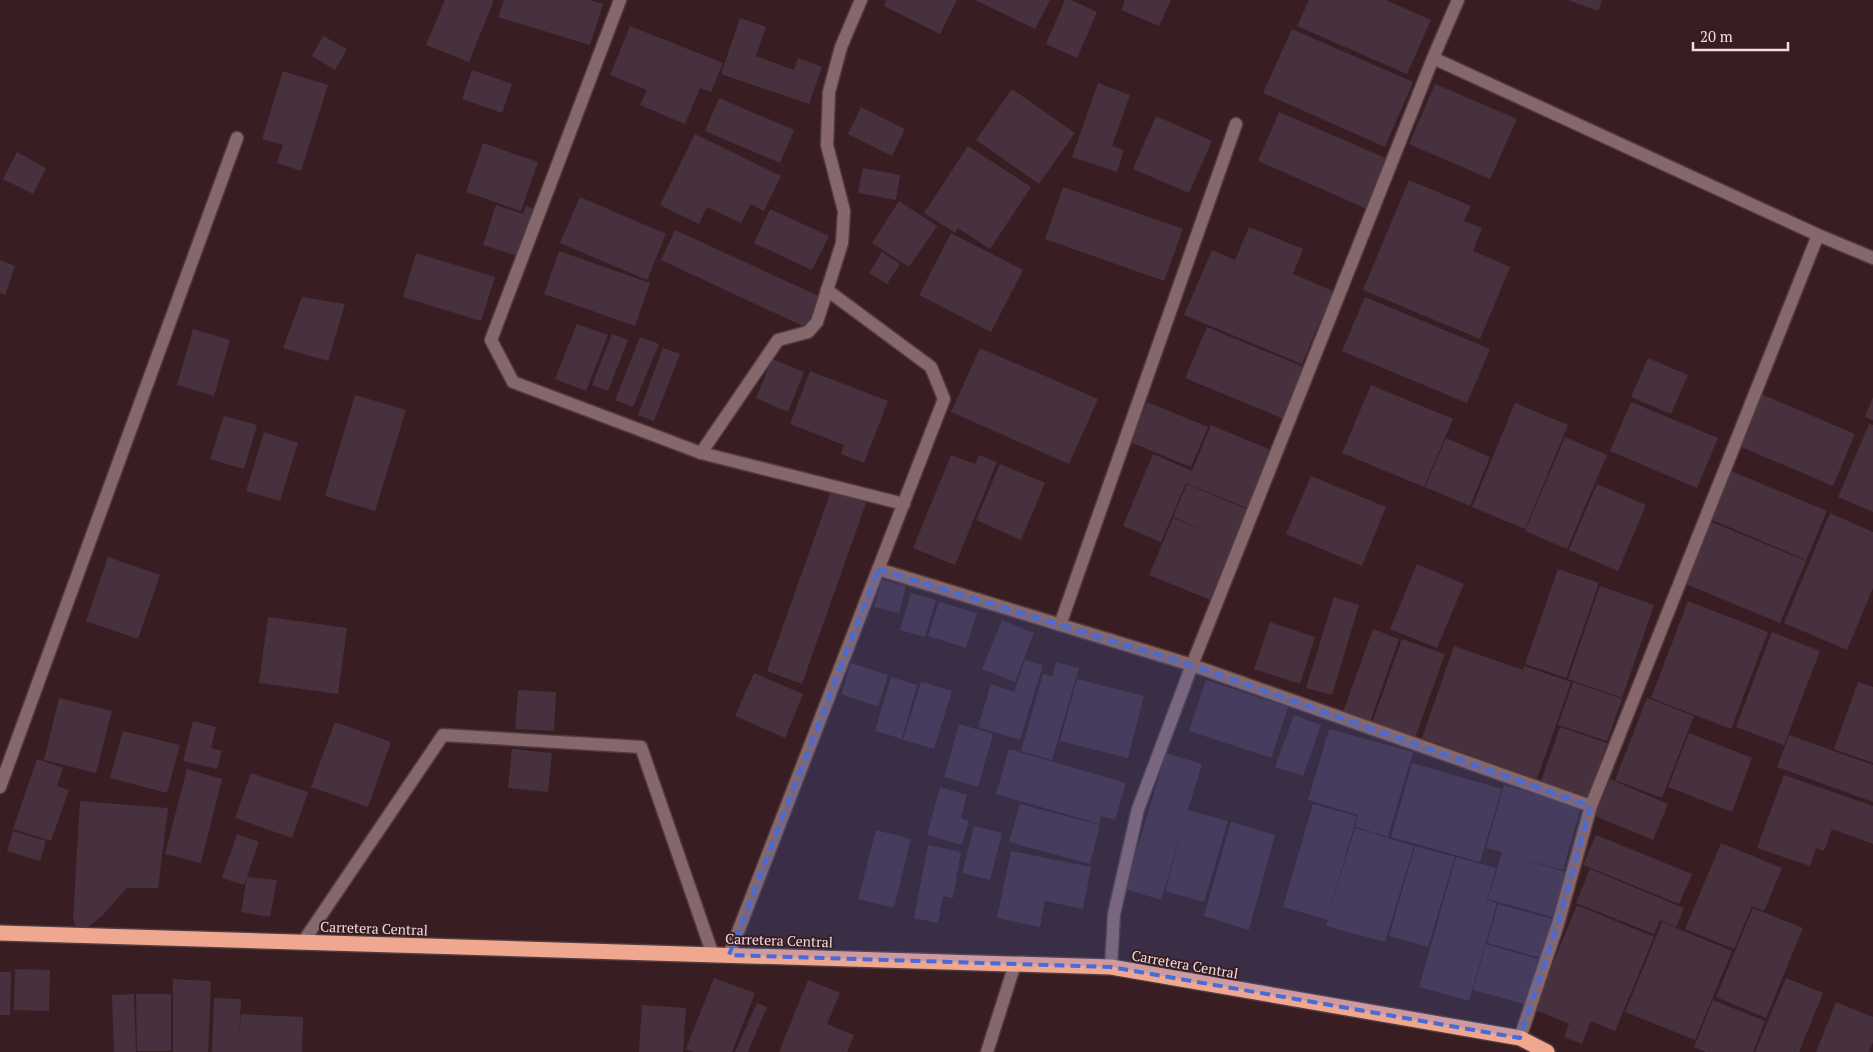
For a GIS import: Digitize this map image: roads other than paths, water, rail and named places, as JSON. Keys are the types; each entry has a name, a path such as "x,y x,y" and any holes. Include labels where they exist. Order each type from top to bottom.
{"highway":[{"name":"Carretera Central","path":"0,933 1110,967 1520,1038 1547,1052"}],"street":[{"path":"620,0 491,340 513,382 701,453 904,504"},
{"path":"701,453 778,340 808,332 817,322 842,244 844,211 827,145 830,92 841,47 861,0"},
{"path":"1110,967 1114,914 1138,809 1192,665 1433,58 1458,0"},
{"path":"1433,58 1818,235 1873,258"},
{"path":"1060,625 1236,124"},
{"path":"0,787 236,138"},
{"path":"1520,1038 1558,924 1591,806 1818,235"},
{"path":"729,955 944,399 930,367 827,290"},
{"path":"878,569 1192,665 1591,806"},
{"path":"303,942 443,735 641,747 713,955"},
{"path":"986,1052 1015,964"}]}
